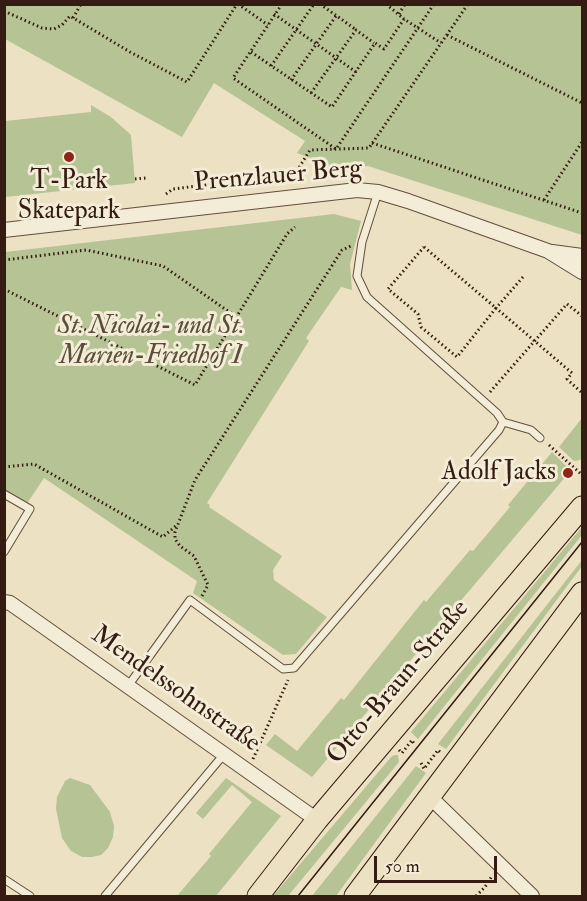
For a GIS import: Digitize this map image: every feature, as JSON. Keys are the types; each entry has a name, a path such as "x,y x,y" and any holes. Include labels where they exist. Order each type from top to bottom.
{"main road":[{"name":"Otto-Braun-Straße","path":"258,897 317,820 582,507"},
{"path":"355,897 582,593"}],"street":[{"name":"Prenzlauer Berg","path":"4,230 357,190 378,192 548,251 582,256"},
{"name":"Prenzlauer Berg","path":"548,251 582,272"},
{"name":"Mendelssohnstraße","path":"4,602 10,603 317,820"},
{"path":"429,796 532,897"}],"lane":[{"path":"378,192 362,242 357,276 367,297 483,400 503,422 531,430 540,438"},
{"path":"128,686 190,600 284,669 294,668 499,430 503,422"},
{"path":"4,494 30,509 4,552"},
{"path":"105,897 225,753"},
{"path":"4,879 30,897"}],"path":[{"path":"73,18 81,4"},
{"path":"4,11 42,28 54,30 70,16 130,52 187,82 238,4 268,25"},
{"path":"282,4 233,78 336,149"},
{"path":"271,66 314,4"},
{"path":"320,4 384,49 405,19"},
{"path":"386,4 441,43"},
{"path":"399,14 405,4"},
{"path":"336,149 434,4"},
{"path":"166,194 173,189 295,174 310,150 369,148 468,4"},
{"path":"274,15 356,72"},
{"path":"291,80 336,16"},
{"path":"311,93 356,30"},
{"path":"447,35 582,103"},
{"path":"250,52 332,107 375,43"},
{"path":"544,200 582,142"},
{"path":"372,143 582,213"},
{"path":"135,179 146,178"},
{"path":"4,289 195,386 287,234 295,227"},
{"path":"523,277 496,308 457,357 421,327 418,314 388,289 424,247 496,308 534,341 572,373 567,379 582,393"},
{"path":"4,260 86,250 163,266 238,318"},
{"path":"197,606 208,585 194,556 180,546 175,539 175,532 195,480 342,250"},
{"path":"483,400 567,304 582,316"},
{"path":"540,438 581,474"},
{"path":"4,467 34,464 163,537 180,523"},
{"path":"248,770 294,668"},
{"path":"398,749 402,753 412,740 414,744"},
{"path":"421,763 424,769 438,750 442,753"},
{"path":"476,897 499,864"}],"green space":[{"path":"5,4 582,5 582,235 368,166 315,173 313,159 297,153 305,141 214,83 182,137 5,39"},
{"name":"T-Park Skatepark","path":"91,105 111,117 131,135 135,183 5,197 5,121 91,112"},
{"name":"St. Nicolai- und St. Marien-Friedhof I","path":"334,214 361,221 350,264 352,290 341,287 306,338 309,341 207,503 209,507 282,556 273,570 274,580 327,617 296,654 283,655 193,593 197,581 44,478 28,502 24,503 5,493 5,252"},
{"path":"582,418 582,457 574,461 559,447"},
{"path":"552,452 567,467 567,475 312,777 266,745 275,734 297,751 341,698 344,700 424,600 426,602 470,550 473,551"},
{"path":"582,527 582,535 418,739 411,732"},
{"path":"582,560 582,566 446,749 438,744"},
{"path":"398,755 399,762 288,896 273,896 392,756"},
{"path":"416,766 426,773 336,896 312,896"},
{"path":"70,778 90,785 110,812 114,826 113,837 108,848 101,855 82,857 71,851 62,838 56,809 57,797 65,781"},
{"path":"226,778 281,816 216,896 177,896 252,802 232,785 203,819 196,813"}],"tram line":[{"path":"298,896 582,542"}],"place":[{"name":"T-Park Skatepark","path":"69,157"},
{"name":"Adolf Jacks","path":"568,473"}]}
